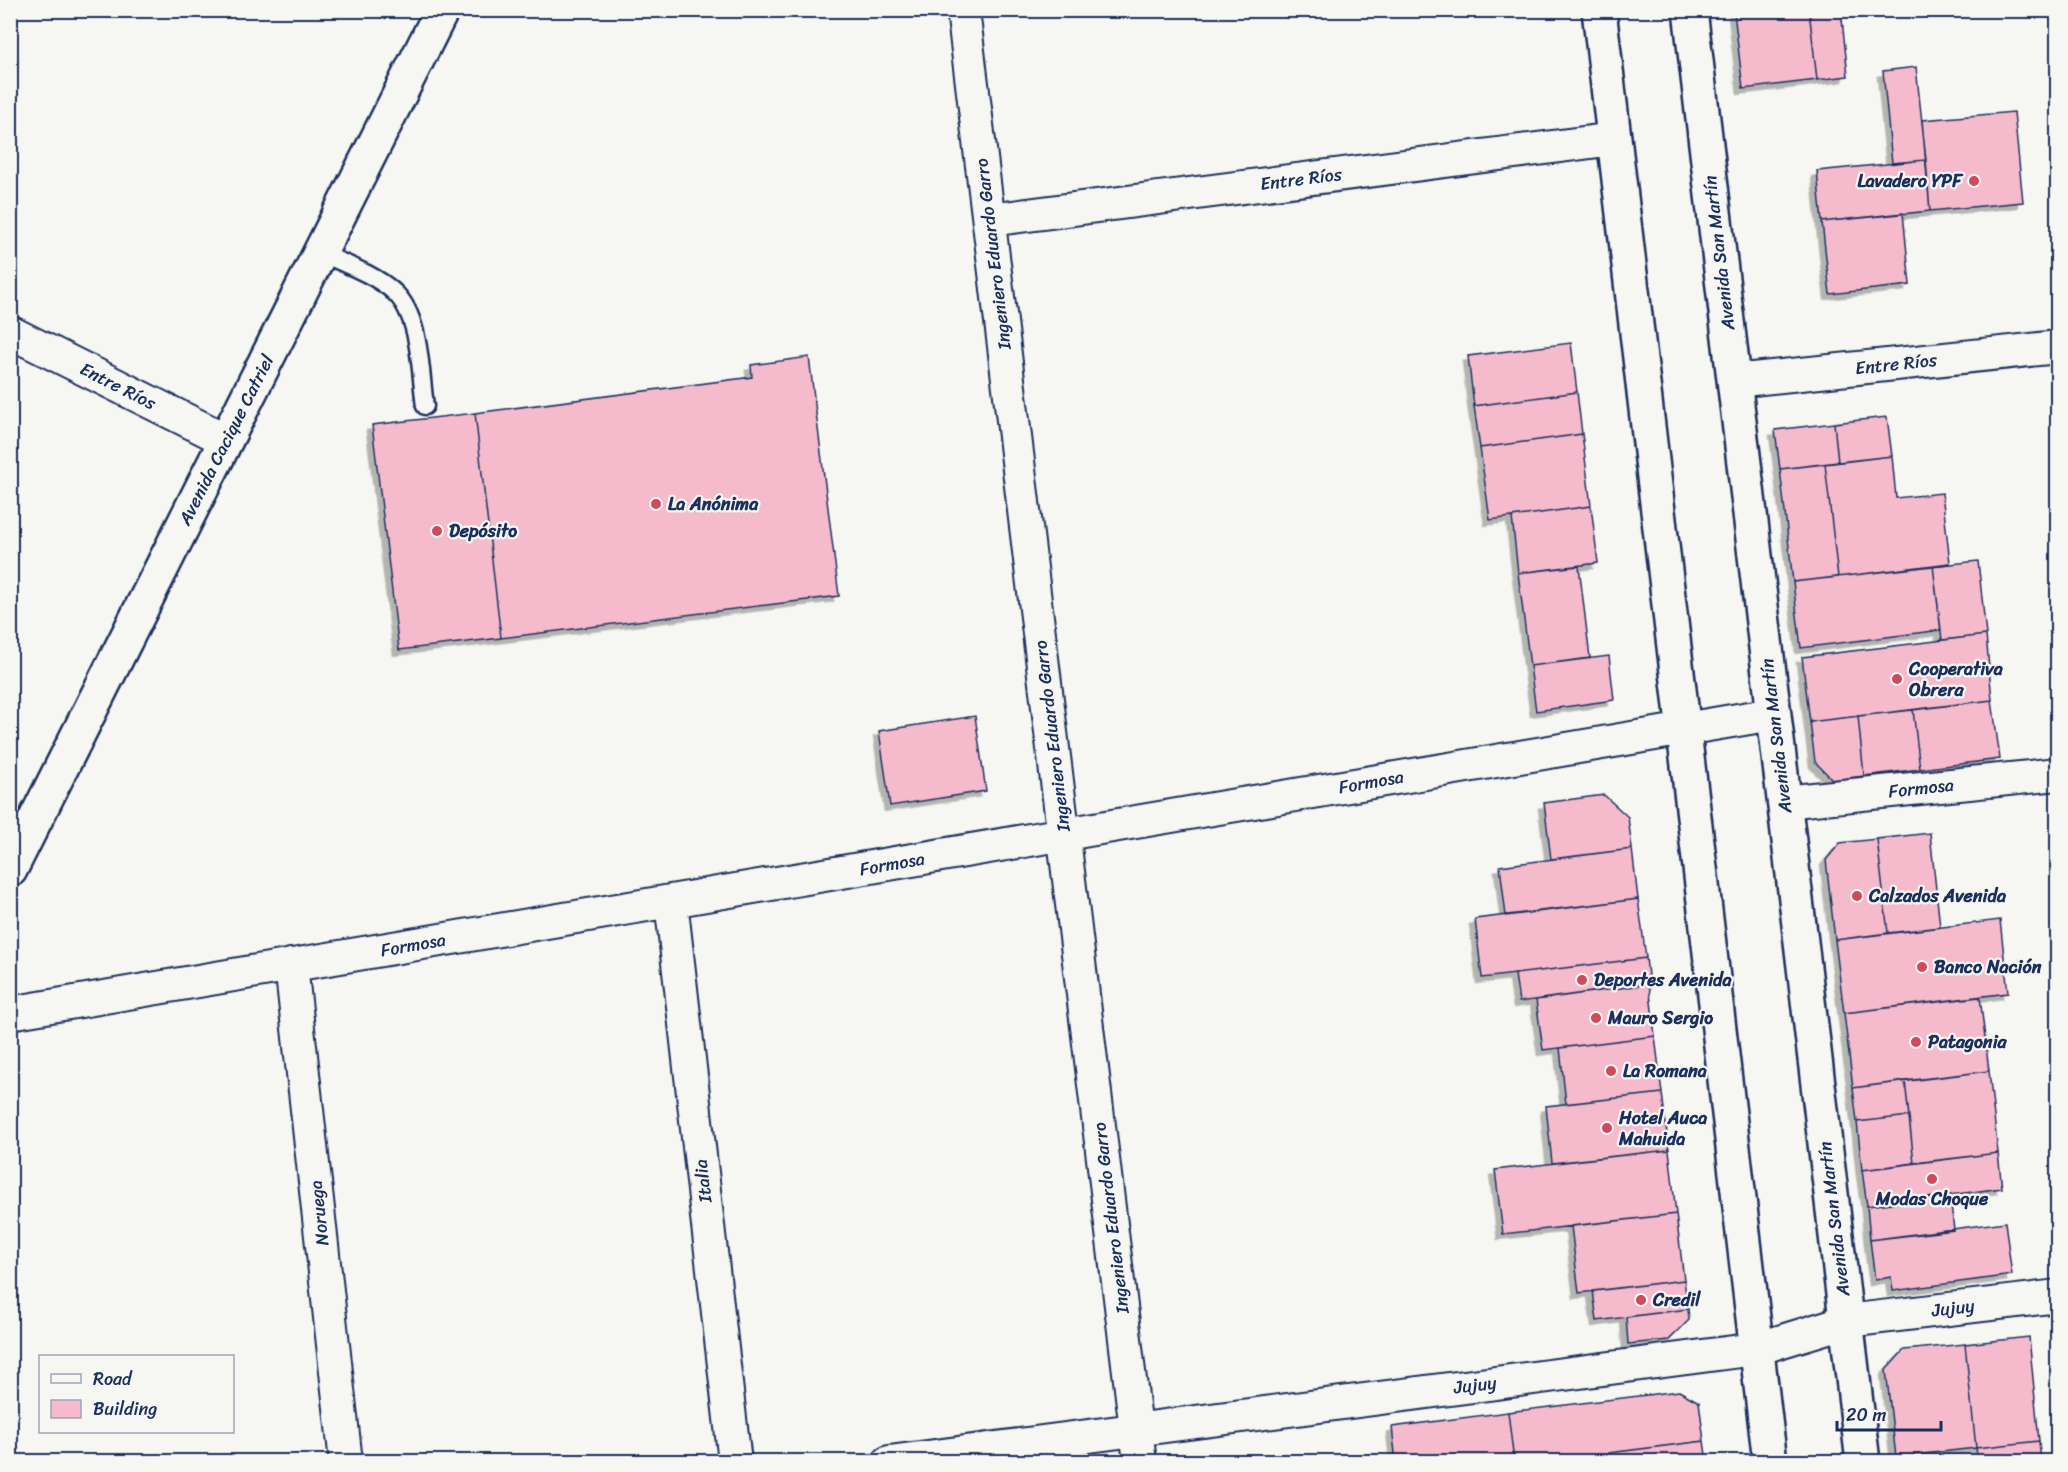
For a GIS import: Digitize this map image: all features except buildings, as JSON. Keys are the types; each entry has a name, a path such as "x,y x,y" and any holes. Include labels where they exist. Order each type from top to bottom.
{"main road":[{"name":"Avenida Cacique Catriel","path":"10,870 442,10"},
{"path":"1599,10 1770,1461"},
{"name":"Avenida San Martín","path":"1690,10 1863,1461"}],"street":[{"name":"Ingeniero Eduardo Garro","path":"963,10 1140,1461"},
{"name":"Entre Ríos","path":"989,220 1614,139"},
{"name":"Entre Ríos","path":"10,332 226,440"},
{"name":"Entre Ríos","path":"1734,381 2058,347"},
{"name":"Formosa","path":"10,1013 1773,714"},
{"name":"Formosa","path":"1784,802 2058,774"},
{"name":"Italia","path":"671,901 735,1461"},
{"name":"Noruega","path":"291,965 346,1461"},
{"name":"Jujuy","path":"889,1461 1756,1349 1846,1321 2058,1296"}],"lane":[{"path":"321,253 379,281 394,292 404,304 416,338 425,406"}],"place":[{"name":"Lavadero YPF","path":"1974,181"},
{"name":"La Anónima","path":"656,504"},
{"name":"Depósito","path":"437,531"},
{"name":"Cooperativa Obrera","path":"1897,679"},
{"name":"Calzados Avenida","path":"1857,896"},
{"name":"Banco Nación","path":"1922,967"},
{"name":"Deportes Avenida","path":"1582,980"},
{"name":"Mauro Sergio","path":"1596,1018"},
{"name":"Patagonia","path":"1916,1042"},
{"name":"La Romana","path":"1611,1071"},
{"name":"Hotel Auca Mahuida","path":"1607,1128"},
{"name":"Modas Choque","path":"1932,1179"},
{"name":"Credil","path":"1641,1300"}]}
